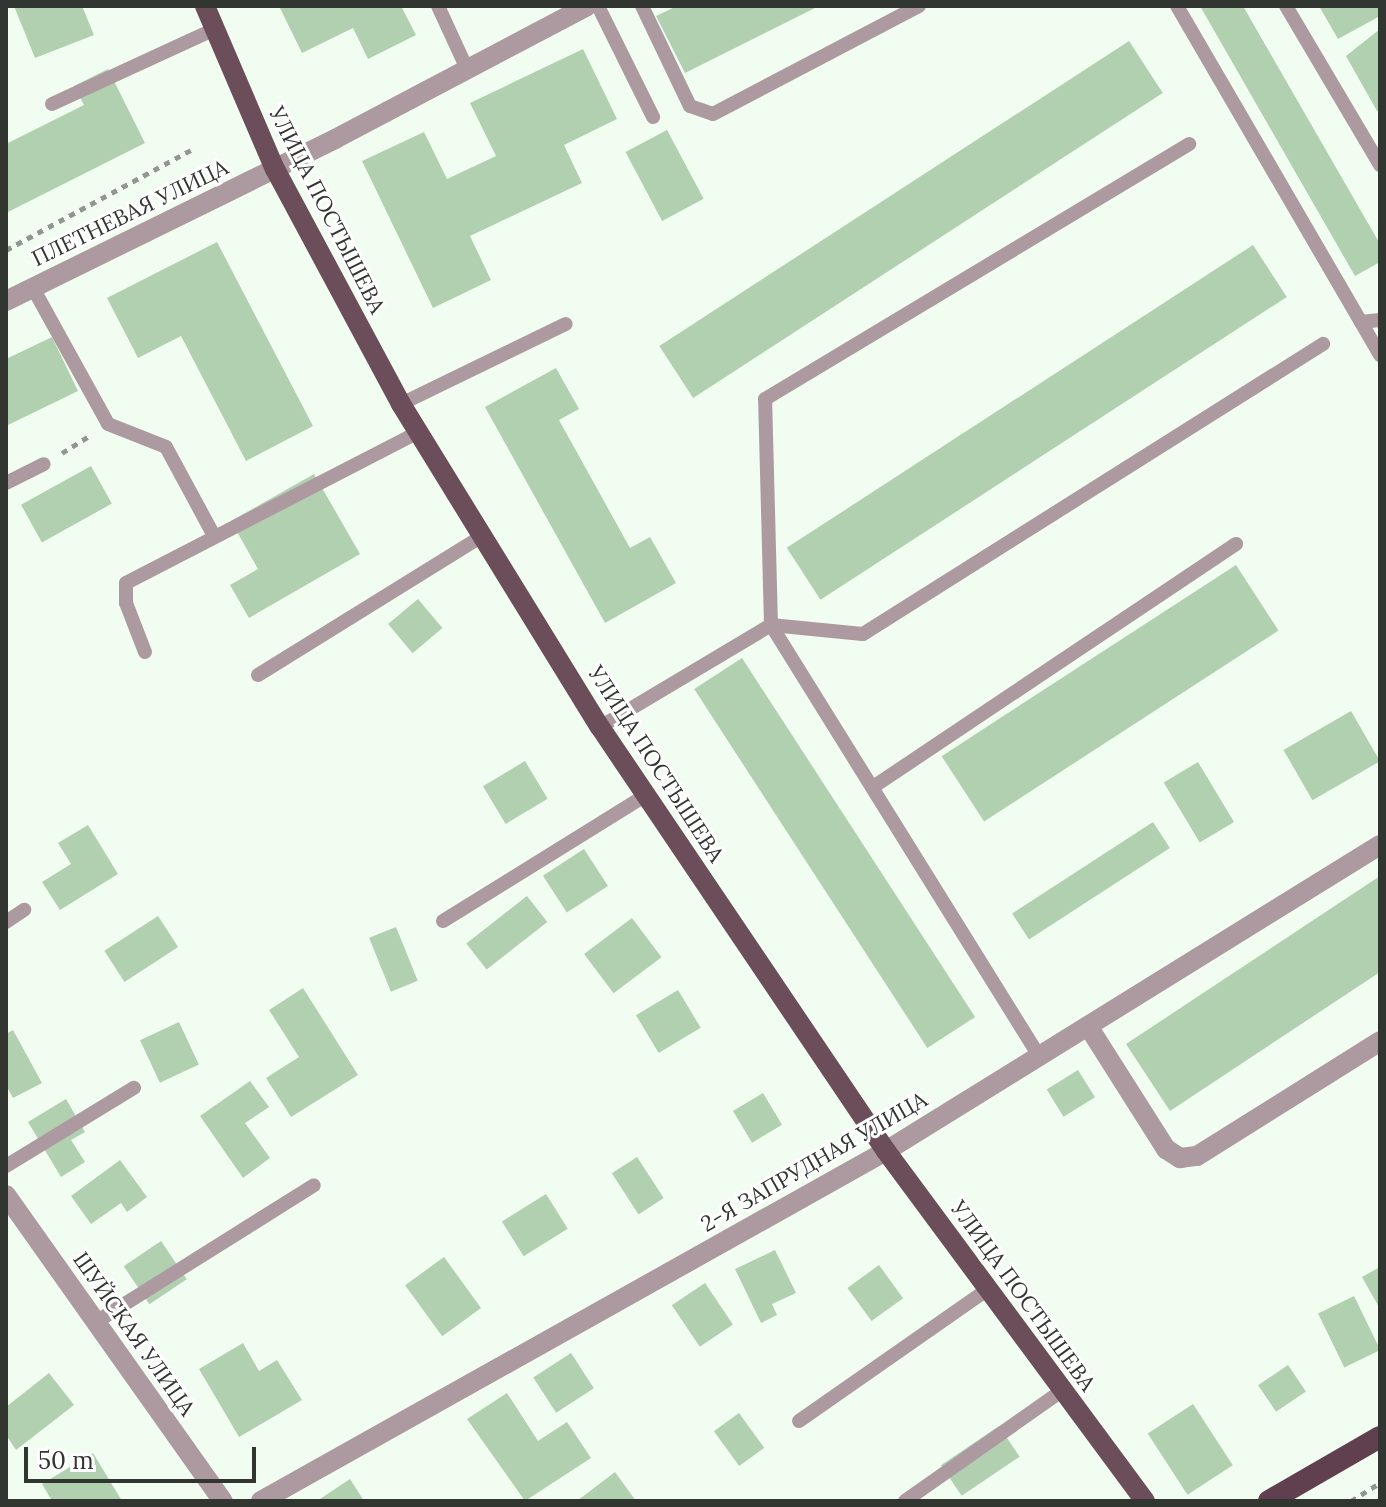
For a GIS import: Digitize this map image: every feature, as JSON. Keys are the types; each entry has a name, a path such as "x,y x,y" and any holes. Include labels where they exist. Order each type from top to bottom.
{"highway":[{"path":"1269,1501 1380,1437"}],"main road":[{"name":"УЛИЦА ПОСТЫШЕВА","path":"205,6 275,169 401,404 600,727 886,1151 1145,1501"}],"street":[{"name":"ПЛЕТНЕВАЯ УЛИЦА","path":"6,301 275,169 587,6"},
{"name":"2-Я ЗАПРУДНАЯ УЛИЦА","path":"261,1501 886,1151 1380,845"},
{"path":"1088,1026 1166,1149 1180,1158 1197,1156 1380,1041"},
{"name":"ШУЙСКАЯ УЛИЦА","path":"6,1195 223,1501"}],"lane":[{"path":"438,6 467,69"},
{"path":"598,6 653,117"},
{"path":"642,6 690,106 713,114 919,6"},
{"path":"1177,6 1380,355"},
{"path":"1286,6 1380,165"},
{"path":"52,104 215,29"},
{"path":"1039,1056 771,625 765,399 1189,144"},
{"path":"33,288 108,424 166,447 213,534"},
{"path":"1361,322 1380,320"},
{"path":"401,404 566,324"},
{"path":"600,727 771,625 863,634 1323,344"},
{"path":"145,652 126,603 126,583 213,534 418,432"},
{"path":"6,483 44,464"},
{"path":"258,675 482,536"},
{"path":"873,787 1236,544"},
{"path":"443,921 646,795"},
{"path":"6,922 24,910"},
{"path":"6,1166 134,1088"},
{"path":"96,1322 314,1185"},
{"path":"799,1421 988,1289"},
{"path":"905,1501 1063,1390"}],"path":[{"path":"6,250 191,150"},
{"path":"44,464 108,424"},
{"path":"1351,1501 1380,1483"}],"building":[{"path":"14,6 82,6 94,35 35,58"},
{"path":"279,6 401,6 416,35 368,59 353,28 302,53"},
{"path":"677,6 819,6 685,73 656,16"},
{"path":"1200,6 1243,6 1380,244 1380,262 1355,276"},
{"path":"1319,6 1379,6 1380,16 1338,39"},
{"path":"1380,29 1380,109 1377,111 1346,56"},
{"path":"1129,41 1163,93 693,398 659,346"},
{"path":"583,49 617,119 564,145 582,183 470,236 491,280 433,308 362,161 424,132 447,179 496,156 470,103"},
{"path":"108,69 145,143 6,213 6,144 84,105 74,86"},
{"path":"667,130 704,199 662,221 626,152"},
{"path":"217,242 313,426 246,461 181,336 138,358 107,298"},
{"path":"1253,245 1287,297 820,600 787,548"},
{"path":"52,337 78,391 6,426 6,359"},
{"path":"556,368 579,409 559,420 630,548 650,537 676,583 605,623 485,407"},
{"path":"91,466 112,504 42,542 21,505"},
{"path":"314,474 360,554 249,618 230,585 258,569 231,521"},
{"path":"1236,565 1278,630 984,822 942,756"},
{"path":"418,599 442,628 413,653 388,624"},
{"path":"742,658 975,1017 927,1048 694,689"},
{"path":"1351,711 1380,761 1312,800 1283,750"},
{"path":"525,761 548,799 506,824 483,786"},
{"path":"1198,762 1234,822 1200,843 1164,783"},
{"path":"1153,822 1170,848 1029,939 1012,913"},
{"path":"88,825 118,874 60,910 42,882 71,864 58,843"},
{"path":"584,849 608,886 567,913 543,876"},
{"path":"1380,876 1380,972 1170,1111 1126,1044"},
{"path":"527,896 547,922 487,969 466,943"},
{"path":"158,916 178,947 124,982 104,951"},
{"path":"632,918 661,957 614,993 584,954"},
{"path":"396,927 418,981 391,992 369,938"},
{"path":"303,988 358,1075 291,1117 266,1078 299,1057 269,1010"},
{"path":"678,990 701,1028 659,1053 636,1015"},
{"path":"179,1022 199,1065 160,1083 140,1040"},
{"path":"13,1030 42,1083 13,1098 6,1085 6,1034"},
{"path":"1078,1070 1095,1097 1064,1117 1047,1090"},
{"path":"250,1081 269,1107 245,1123 270,1158 243,1178 200,1116"},
{"path":"763,1093 782,1125 752,1143 733,1111"},
{"path":"66,1099 85,1132 71,1140 85,1162 61,1177 28,1122"},
{"path":"637,1157 664,1198 639,1214 612,1173"},
{"path":"120,1160 147,1197 127,1212 121,1203 91,1224 71,1196"},
{"path":"546,1194 568,1229 524,1256 502,1222"},
{"path":"161,1241 187,1279 149,1304 124,1266"},
{"path":"775,1250 796,1293 772,1304 777,1315 761,1323 735,1269"},
{"path":"444,1257 481,1308 442,1336 405,1285"},
{"path":"879,1265 903,1298 872,1321 847,1288"},
{"path":"1380,1267 1380,1309 1362,1277"},
{"path":"705,1283 733,1324 700,1347 672,1305"},
{"path":"1354,1296 1380,1350 1344,1367 1318,1314"},
{"path":"243,1343 259,1371 277,1360 302,1400 239,1437 199,1369"},
{"path":"571,1353 594,1388 556,1413 533,1378"},
{"path":"1288,1365 1306,1392 1276,1412 1258,1385"},
{"path":"49,1373 74,1405 16,1450 6,1435 6,1407"},
{"path":"507,1393 538,1441 567,1422 591,1458 525,1501 467,1419"},
{"path":"1193,1404 1233,1465 1187,1495 1148,1433"},
{"path":"739,1413 764,1448 739,1466 714,1431"},
{"path":"999,1426 1020,1457 962,1496 941,1465"},
{"path":"93,1453 122,1501 52,1501 42,1484"},
{"path":"615,1472 636,1501 577,1501"},
{"path":"350,1479 364,1501 317,1501"}]}
